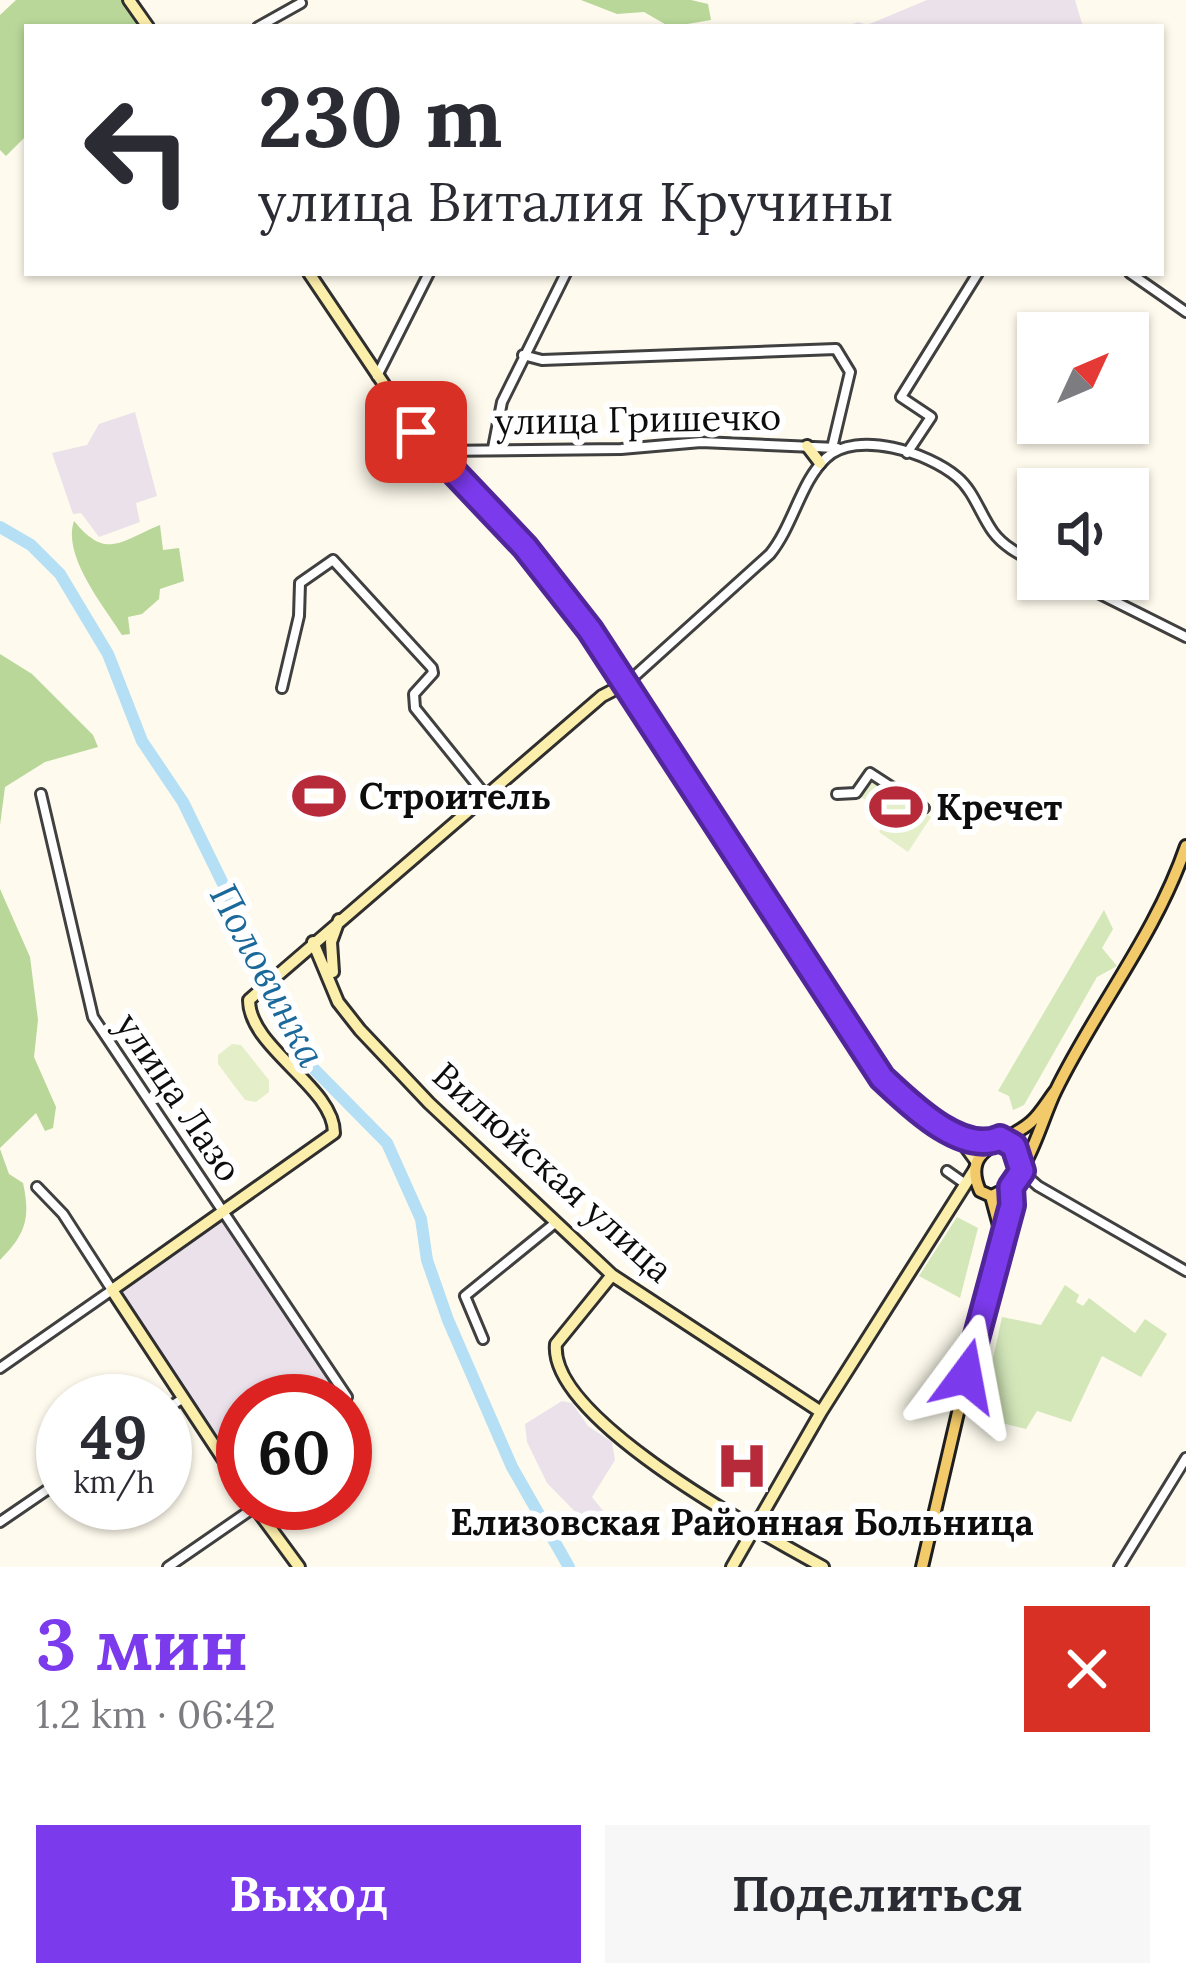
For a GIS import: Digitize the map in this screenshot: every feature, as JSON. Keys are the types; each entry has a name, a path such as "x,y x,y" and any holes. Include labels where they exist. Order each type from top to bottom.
{"main road":[{"path":"922,1567 1018,1176 1056,1090 1151,922 1186,846"},
{"path":"1001,1238 976,1165 995,1140 1034,1120 1056,1090"},
{"path":"995,1140 1014,1146 1018,1176"},
{"path":"986,1194 1018,1176"}],"street":[{"path":"263,24 301,3"},
{"path":"311,276 376,377 432,451 540,564 627,682 882,1078 948,1129 976,1165 820,1412 732,1567"},
{"path":"376,377 427,276"},
{"path":"493,448 502,402 564,276"},
{"path":"976,276 901,397 931,418 907,453 960,479 1007,547 1017,552"},
{"path":"1134,276 1186,312"},
{"path":"523,355 542,360 836,349 850,372 832,448"},
{"name":"улица Гришечко","path":"432,451 633,449 701,442 907,453"},
{"path":"807,446 820,464"},
{"path":"0,1368 334,1133 332,1118 254,1022 249,1000 602,696 627,682 770,554 789,530 820,464 845,448"},
{"path":"282,688 299,616 300,583 333,560 432,668 434,674 414,694 415,708 484,798"},
{"path":"1112,600 1186,637"},
{"path":"837,794 856,793 870,773 924,808"},
{"name":"улица Лазо","path":"40,794 93,1017 331,1374"},
{"path":"329,980 331,942 340,920"},
{"name":"Вилюйская улица","path":"313,941 338,1002 387,1059 612,1275 820,1412"},
{"path":"291,960 316,964 329,980"},
{"path":"948,1129 995,1140"},
{"path":"947,1171 964,1183"},
{"path":"1018,1176 1186,1271"},
{"path":"38,1187 63,1214 166,1374"},
{"path":"947,1216 961,1199 986,1194"},
{"path":"483,1339 465,1296 555,1222"},
{"path":"612,1275 556,1344 568,1385 609,1433 823,1567"},
{"path":"192,1414 216,1449"},
{"path":"1119,1567 1186,1458"},
{"path":"0,1522 36,1497"},
{"path":"168,1567 219,1530"},
{"path":"272,1530 298,1567"}],"shaded area":[{"path":"927,0 1075,0 1082,24 869,24"},
{"path":"135,412 157,496 136,503 140,522 99,537 81,513 73,514 52,453 87,445 99,424"},
{"path":"221,1219 328,1374 216,1374 216,1433 192,1399 192,1374 175,1374 117,1292"},
{"path":"562,1401 572,1403 588,1426 612,1442 615,1460 592,1497 608,1517 594,1531 547,1483 527,1442 525,1424"}],"green space":[{"path":"16,0 121,0 137,24 24,24 24,138 6,156 0,150 0,15"},
{"path":"581,0 691,0 708,4 711,20 665,24 644,12 617,14"},
{"path":"74,521 104,544 160,525 163,550 179,548 184,581 160,589 159,599 142,614 128,617 130,634 122,635 79,565"},
{"path":"0,654 32,674 93,735 98,747 45,762 5,787 0,825"},
{"name":"Кречет","path":"873,779 931,817 908,852 879,832 891,816 861,797"},
{"path":"0,889 30,957 38,1020 34,1057 56,1107 53,1128 45,1131 36,1113 0,1148"},
{"path":"1104,910 1113,929 1102,948 1117,966 1097,977 1024,1105 1013,1110 1009,1096 998,1091"},
{"path":"232,1044 241,1045 269,1080 269,1092 256,1102 245,1100 218,1064 218,1055"},
{"path":"0,1149 9,1174 23,1183 26,1217 20,1234 0,1260"},
{"path":"957,1217 978,1228 960,1298 919,1276"},
{"path":"1065,1285 1079,1295 1076,1302 1083,1306 1089,1298 1135,1333 1145,1319 1167,1334 1141,1377 1102,1356 1071,1422 1037,1411 1026,1429 980,1418 1002,1317 1041,1325"}],"waterway":[{"name":"Половинка","path":"0,527 31,545 60,574 108,654 142,741 183,802 313,1068 387,1143 421,1219 427,1260 448,1320 512,1467 569,1567"}],"place":[{"name":"Строитель","path":"319,796"},
{"name":"Кречет","path":"896,807"},
{"name":"Елизовская Районная Больница","path":"742,1466"}],"route":[{"path":"416,432 540,564 590,630 882,1078 948,1129 973,1141 990,1143 1000,1138 1019,1154 1022,1171 1011,1187 1007,1226 966,1376"}]}
